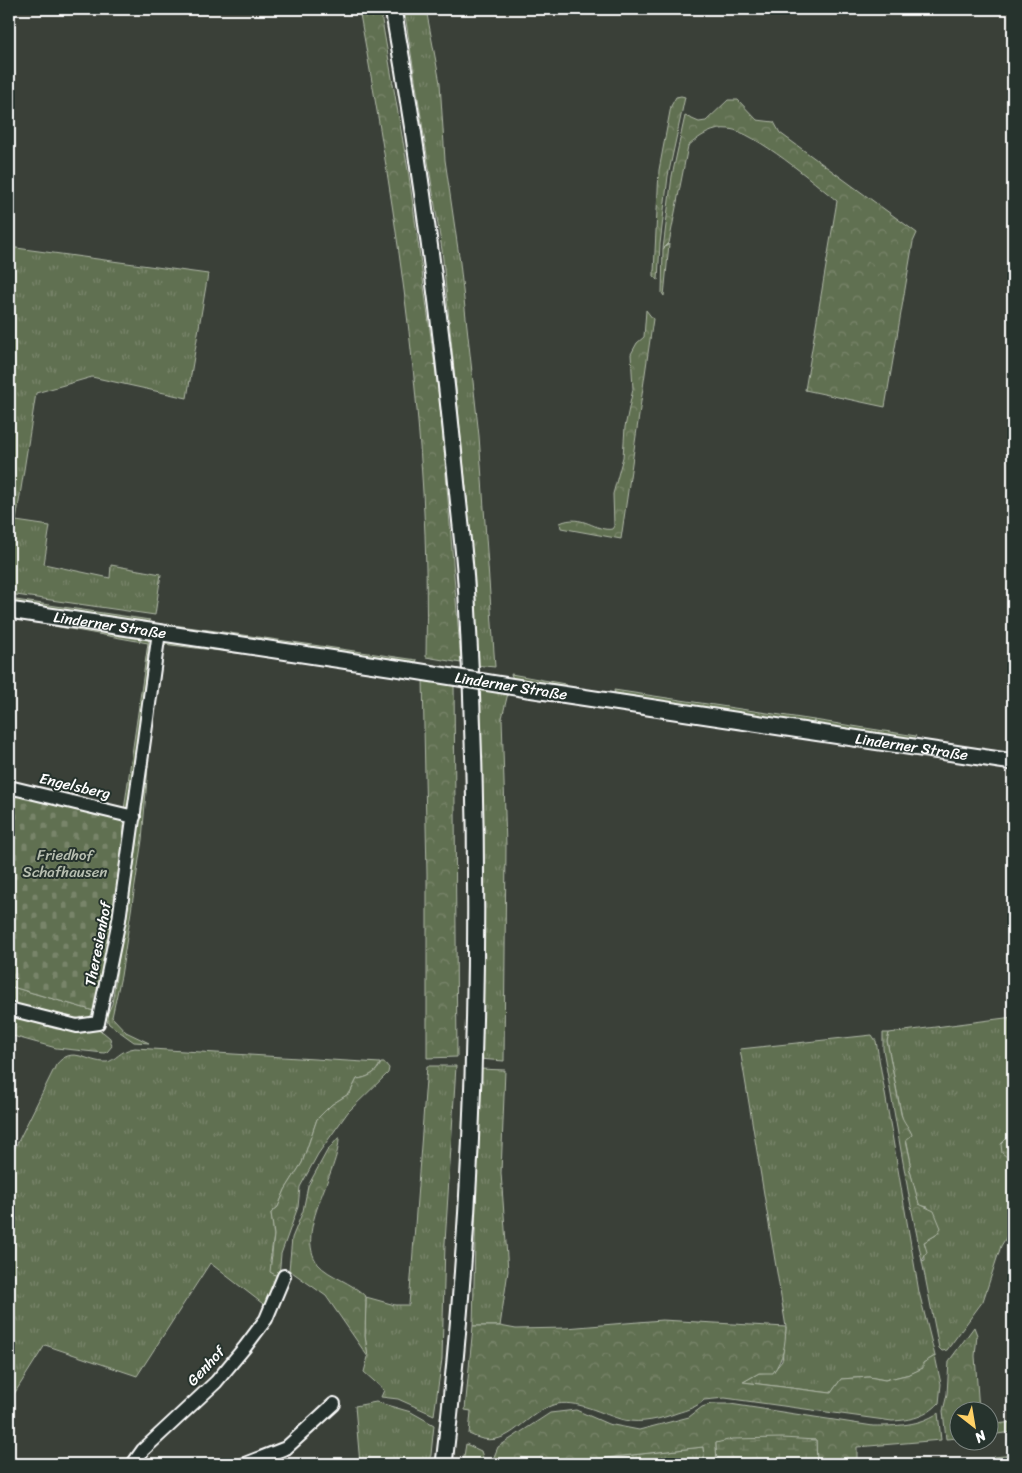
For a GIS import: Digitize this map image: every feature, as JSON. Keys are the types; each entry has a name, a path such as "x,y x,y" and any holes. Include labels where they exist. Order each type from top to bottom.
{"main road":[{"path":"393,9 415,132 447,380 467,597 474,826 474,1041 466,1228 444,1462"},
{"name":"Linderner Straße","path":"9,610 1013,762"}],"street":[{"name":"Theresienhof","path":"9,1009 77,1026 98,1022 120,920 159,632"},
{"name":"Engelsberg","path":"9,787 134,817"},
{"name":"Genhof","path":"133,1464 143,1450 216,1382 245,1347 266,1319 284,1276"},
{"path":"245,1464 286,1448 334,1404"}],"green space":[{"path":"359,9 380,9 409,176 441,411 461,663 426,657 423,494 409,331 387,170"},
{"path":"404,9 426,9 440,83 445,160 460,263 479,436 495,667 473,665 469,518 442,250"},
{"path":"676,97 685,97 668,176 658,280 654,277 654,272 659,170 671,106"},
{"path":"728,100 738,100 757,120 774,122 780,133 917,233 913,242 885,407 805,390 837,201 769,148 740,132 729,129 718,129 707,133 688,146 669,243 663,249 672,176 685,116 699,122 706,121"},
{"path":"669,244 664,296 662,293 663,249"},
{"path":"9,247 208,274 187,398 92,377 36,393 16,521 50,526 44,564 110,578 111,565 161,574 155,615 9,594"},
{"path":"646,310 653,319 621,539 561,528 560,523 575,520 606,529 612,529 614,526 613,494 623,457 625,427 633,389 631,354 637,343 644,337"},
{"path":"9,599 150,620 144,623 9,603"},
{"path":"9,613 146,633 149,642 131,808 124,810 148,643 9,618"},
{"path":"167,624 417,660 415,664 169,628"},
{"path":"164,640 257,651 253,655 163,644"},
{"path":"511,674 565,684 566,688 513,679"},
{"path":"423,678 454,682 457,1057 427,1058 427,874"},
{"path":"475,684 509,689 502,718 506,846 504,1061 479,1059"},
{"path":"614,690 814,720 813,724 615,695"},
{"path":"814,720 916,736 914,739 814,724"},
{"path":"150,742 142,840 121,976 112,1017 126,1032 149,1043 134,1042 109,1024 106,1017 112,1004"},
{"name":"Friedhof Schafhausen","path":"9,790 130,819 112,941 94,1011 9,986"},
{"path":"9,986 94,1011 89,1018 74,1020 9,1003"},
{"path":"9,1015 56,1029 94,1029 103,1032 110,1038 112,1046 104,1053 56,1048 9,1035"},
{"path":"1013,1017 1013,1132 1008,1135 1013,1161 1013,1226 1001,1246 983,1301 947,1350 942,1351 939,1348 922,1261 925,1260 924,1242 936,1235 928,1207 919,1205 909,1167 911,1163 887,1041 889,1033"},
{"path":"883,1033 889,1033 887,1041 901,1114 912,1135 906,1140 911,1163 909,1167 919,1204 934,1211 941,1228 936,1235 924,1242 927,1252 922,1261 883,1049"},
{"path":"872,1035 876,1041 919,1292 935,1356 923,1363 924,1368 910,1374 885,1380 869,1377 841,1379 831,1393 743,1382 759,1373 773,1372 782,1361 786,1327 740,1049"},
{"path":"135,1048 380,1063 377,1070 357,1079 350,1093 331,1105 317,1119 302,1163 285,1190 278,1207 271,1213 274,1235 270,1261 279,1277 267,1307 210,1263 137,1376 45,1345 9,1402 9,1160 56,1065 62,1059 74,1055 99,1062 107,1062 125,1051"},
{"path":"381,1063 385,1063 389,1068 388,1073 348,1112 318,1154 300,1187 298,1207 281,1254 279,1277 270,1272 274,1235 271,1213 278,1207 285,1190 302,1163 317,1119 331,1105 350,1093 357,1079 377,1070"},
{"path":"427,1066 456,1066 445,1243 442,1359 434,1415 398,1399 381,1397 384,1390 364,1372 368,1357 365,1336 366,1297 395,1305 409,1305"},
{"path":"479,1069 505,1070 501,1173 508,1271 500,1326 473,1326"},
{"path":"1013,1132 1012,1161 1002,1153 1001,1144"},
{"path":"339,1137 333,1167 314,1219 311,1235 312,1251 318,1264 323,1269 354,1287 366,1297 365,1336 368,1357 326,1296 289,1270 292,1238 303,1211 308,1186 327,1151"},
{"path":"662,1320 786,1327 780,1362 773,1373 759,1373 743,1382 831,1393 841,1379 869,1377 885,1380 910,1374 923,1368 923,1363 935,1356 941,1384 939,1403 929,1412 918,1417 892,1421 725,1398 704,1400 692,1408 651,1420 631,1421 616,1418 580,1405 562,1403 542,1410 504,1437 482,1439 469,1434 471,1411 465,1410 473,1326 500,1326 516,1329 566,1328"},
{"path":"974,1327 977,1335 975,1356 978,1400 950,1400 950,1439 946,1439 943,1411 947,1394 949,1361"},
{"path":"376,1402 411,1412 434,1425 430,1464 360,1464 355,1406"},
{"path":"711,1404 730,1404 873,1426 915,1423 938,1413 941,1440 857,1447 857,1464 817,1464 816,1440 716,1443 717,1464 705,1464 703,1447 588,1460 491,1464 498,1447 550,1413 576,1410 608,1424 639,1430 689,1417 702,1407"},
{"path":"1013,1422 1013,1432 1000,1434 1000,1424"},
{"path":"782,1438 816,1440 817,1464 717,1464 716,1443 732,1439"},
{"path":"466,1444 481,1451 485,1464 458,1464 463,1462"},
{"path":"703,1447 705,1464 588,1464 588,1460"},
{"path":"1013,1455 1013,1464 995,1464 994,1457"}]}
